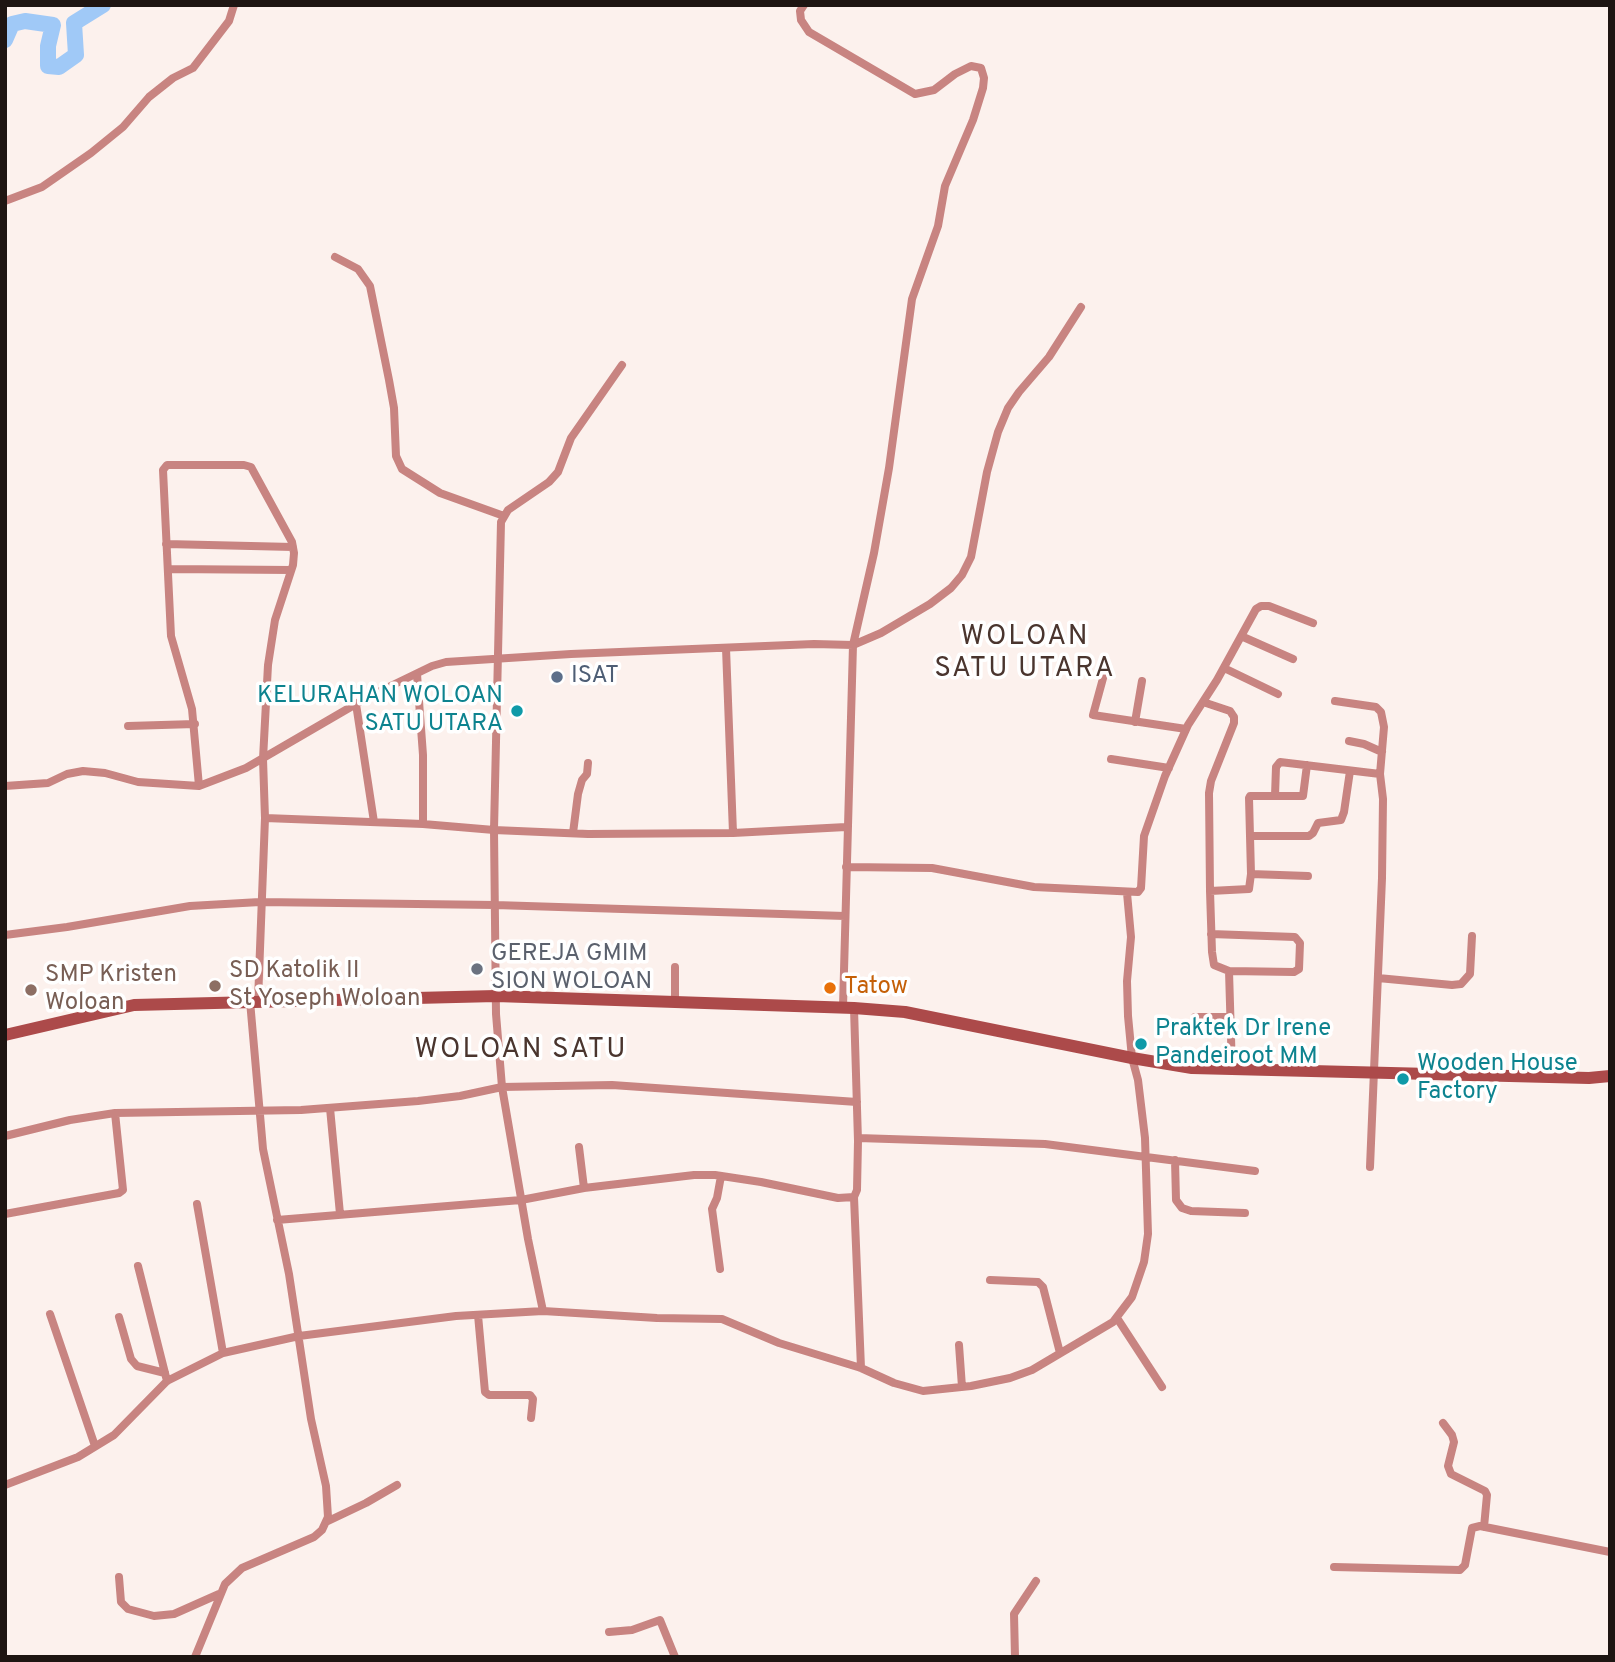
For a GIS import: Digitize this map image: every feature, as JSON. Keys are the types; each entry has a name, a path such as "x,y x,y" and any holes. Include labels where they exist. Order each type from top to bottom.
{"main road":[{"path":"5,1035 119,1007 153,1004 496,996 848,1007 924,1015 1192,1068 1589,1078 1610,1076"}],"street":[{"path":"5,201 42,187 91,153 123,127 149,97 173,78 193,68 229,21 234,5"},
{"path":"804,5 800,11 801,20 809,32 915,94 934,90 971,66 981,68 984,78 984,88 973,120 945,187 938,226 912,299 889,468 874,553 853,645 845,916 848,1007 858,1102 857,1190 854,1197 860,1368"},
{"path":"335,257 358,269 370,286 394,408 396,456 402,468 440,493 504,516"},
{"path":"5,786 48,783 83,771 105,773 138,782 199,786 232,775 356,704 446,662 498,657 814,644 853,645 881,633 930,604 951,588 962,575 971,557 987,472 1008,408 1049,357 1082,307"},
{"path":"543,1311 502,1087 496,996 494,830 501,522 508,510 549,482 558,472 571,439 622,365"},
{"path":"195,1657 225,1584 242,1568 306,1541 322,1530 326,1522 327,1496 311,1419 299,1336 258,1112 254,1001 265,818 263,759 271,641 294,560 293,547 251,467 234,464 165,466 163,470 171,636 195,724 199,786"},
{"path":"166,544 293,547"},
{"path":"167,569 291,570"},
{"path":"846,867 932,868 1034,887 1138,892 1141,888 1144,836 1169,768 1186,729 1256,609 1269,606 1313,623"},
{"path":"1241,636 1293,659"},
{"path":"726,648 733,833"},
{"path":"1224,668 1278,694"},
{"path":"1105,671 1093,715 1186,729"},
{"path":"417,674 423,755 423,824"},
{"path":"1135,722 1142,681"},
{"path":"1335,701 1376,707 1384,727 1380,774 1383,799 1370,1167"},
{"path":"1203,702 1230,712 1234,717 1209,793 1211,934 1214,965 1229,971 1298,971 1299,941 1295,937 1211,934"},
{"path":"356,704 374,822"},
{"path":"128,726 195,724"},
{"path":"1349,741 1382,752"},
{"path":"1111,759 1169,768"},
{"path":"573,833 578,794 588,763"},
{"path":"1275,796 1278,763 1380,774"},
{"path":"1210,891 1248,890 1251,874 1248,804 1250,796 1303,796 1307,765"},
{"path":"1251,836 1309,836 1318,823 1341,820 1350,771"},
{"path":"265,818 573,833 733,833 846,827"},
{"path":"1251,874 1308,876"},
{"path":"5,1485 50,1469 95,1447 129,1422 166,1377 223,1353 299,1336 478,1315 543,1311 722,1319 779,1343 860,1368 911,1389 932,1391 962,1387 1023,1374 1106,1328 1117,1318 1132,1297 1147,1248 1146,1156 1139,1090 1132,1058 1127,981 1131,922 1128,892"},
{"path":"5,936 190,906 260,902 495,905 845,916"},
{"path":"1378,978 1461,984 1470,974 1472,936"},
{"path":"675,967 675,1002"},
{"path":"1229,971 1233,1070"},
{"path":"1195,1017 1230,1017"},
{"path":"5,1136 70,1119 115,1113 258,1112 330,1108 460,1096 502,1087 612,1085 858,1102"},
{"path":"330,1108 340,1214"},
{"path":"5,1214 123,1190 115,1113"},
{"path":"858,1138 1045,1144 1255,1171"},
{"path":"579,1147 584,1188"},
{"path":"1175,1160 1176,1200 1182,1208 1191,1211 1245,1213"},
{"path":"277,1220 521,1200 584,1188 678,1176 721,1176 838,1198 854,1197"},
{"path":"720,1269 712,1209 721,1176"},
{"path":"197,1204 223,1353"},
{"path":"138,1266 166,1377"},
{"path":"990,1280 1030,1280 1043,1287 1060,1353"},
{"path":"50,1314 95,1447"},
{"path":"478,1315 485,1392 505,1396 530,1395 533,1399 531,1418"},
{"path":"119,1317 131,1359 137,1366 166,1377"},
{"path":"1117,1318 1162,1387"},
{"path":"959,1345 962,1387"},
{"path":"1443,1423 1454,1442 1448,1466 1451,1474 1488,1495 1484,1527"},
{"path":"326,1522 397,1485"},
{"path":"1334,1567 1460,1570 1465,1565 1472,1528 1484,1527 1610,1552"},
{"path":"119,1577 121,1602 128,1609 154,1616 174,1615 219,1594"},
{"path":"1015,1657 1014,1615 1037,1581"},
{"path":"609,1632 632,1630 660,1620 676,1657"}],"waterway":[{"path":"5,40 12,24 25,21 53,25 48,46 48,66 59,67 76,55 74,23 103,5"}],"place":[{"name":"ISAT","path":"557,677"},
{"name":"KELURAHAN WOLOAN SATU UTARA","path":"517,711"},
{"name":"GEREJA GMIM SION WOLOAN","path":"477,969"},
{"name":"SD Katolik II St Yoseph Woloan","path":"215,986"},
{"name":"Tatow","path":"830,988"},
{"name":"SMP Kristen Woloan","path":"31,990"},
{"name":"Praktek Dr Irene Pandeiroot MM","path":"1141,1044"},
{"name":"Wooden House Factory","path":"1403,1079"}],"district":[{"name":"WOLOAN SATU UTARA","path":"1025,654"},
{"name":"WOLOAN SATU","path":"521,1051"}]}
